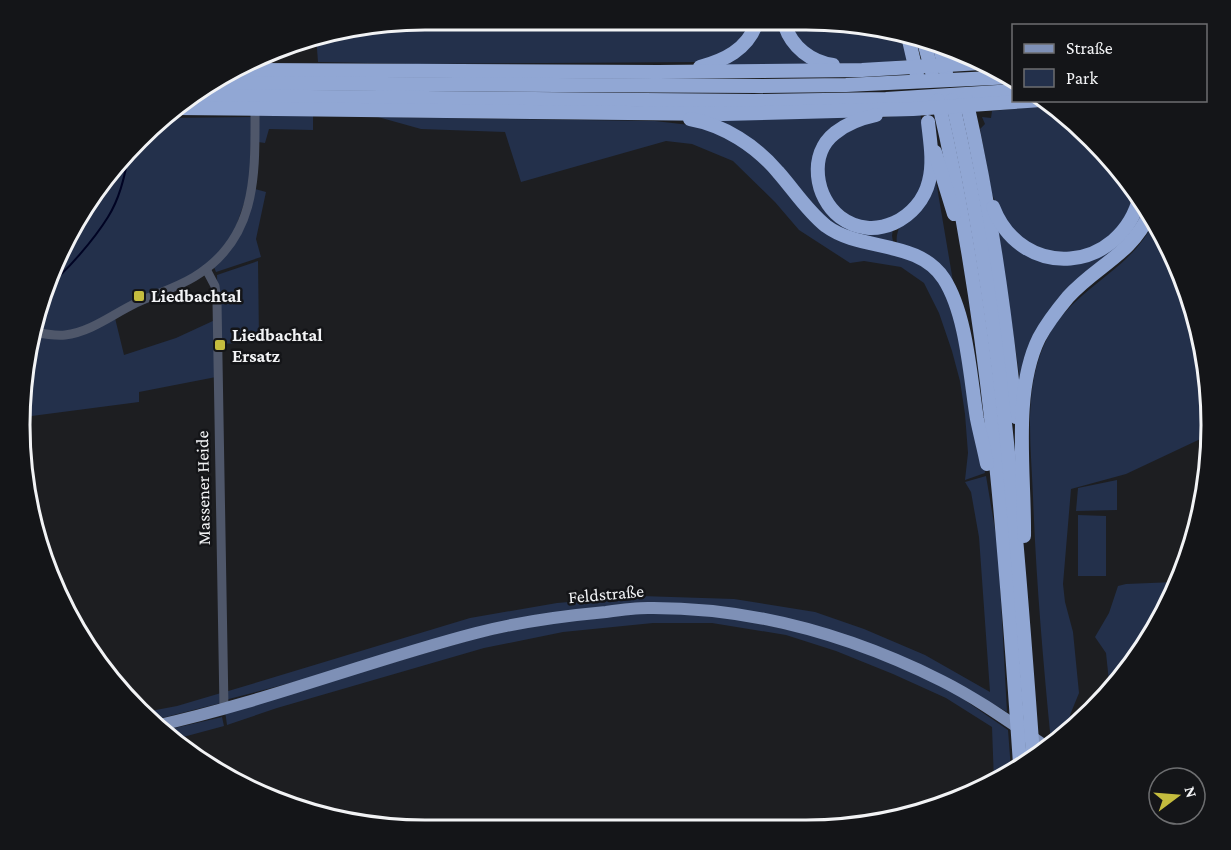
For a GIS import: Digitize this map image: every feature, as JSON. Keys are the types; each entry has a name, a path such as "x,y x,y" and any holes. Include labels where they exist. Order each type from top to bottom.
{"highway":[{"path":"658,72 696,68 731,56 744,45 753,30"},
{"path":"785,30 788,37 811,58 825,64 862,70"},
{"path":"910,44 939,167 969,265"},
{"path":"939,53 957,120 992,327 1009,460 1032,748"},
{"path":"213,92 265,84 658,72 862,70 965,64"},
{"path":"245,73 265,84 658,114 694,120 728,132 758,152 778,171 804,205 826,226 848,239 905,251 928,263 943,278 956,306 968,354 977,419 1004,546"},
{"path":"227,83 758,87 994,78"},
{"path":"199,102 265,84 649,101 837,101 1012,91"},
{"path":"658,114 913,109 1021,102"},
{"path":"913,109 857,121 834,134 826,142 821,151 817,175 824,199 840,217 857,226 867,228 889,226 919,206 930,180 931,156 928,122"},
{"path":"957,120 983,176 996,216 1004,228 1022,246 1048,258 1078,258 1104,248 1118,237 1129,224 1135,208"},
{"path":"957,120 956,184 981,348 1004,546 1019,757"},
{"path":"983,176 1005,311 1023,485"},
{"path":"1022,604 1023,404 1028,373 1039,339 1070,295 1130,246 1145,223"}],"main road":[{"name":"Feldstraße","path":"166,723 477,632 561,616 647,608 735,613 790,624 843,639 944,682 1040,742"}],"street":[{"path":"41,333 57,336 82,332 141,301 192,279 207,269 232,244 247,213 254,172 255,88 265,84"},
{"name":"Massener Heide","path":"207,269 215,286 217,302 224,708"}],"green space":[{"path":"748,30 738,44 703,62 417,64 318,62 317,45 373,33 399,31"},
{"path":"753,30 787,30 828,68 716,67"},
{"path":"792,30 858,33 904,42 907,60 866,64 838,63 813,54 799,42"},
{"path":"1041,108 1085,146 1103,165 1132,203 1130,212 1116,231 1098,247 1076,253 1049,251 1023,240 1002,218 992,194 980,129 985,124 982,117 991,118 992,111"},
{"path":"920,113 928,163 917,203 889,222 858,222 827,198 821,164 835,136 871,119"},
{"path":"313,115 313,130 269,129 265,143 258,142 258,116"},
{"path":"854,115 817,148 828,211 893,229 894,247 828,224 779,168 703,120"},
{"path":"252,117 249,189 233,235 205,268 88,326 65,333 41,331 60,274 83,227 128,165 178,118"},
{"path":"378,117 655,121 707,127 756,154 824,229 905,254 941,280 954,307 985,473 965,480 968,453 960,381 939,313 924,283 901,267 864,261 850,263 799,230 775,202 733,161 692,144 666,141 521,182 505,132 421,129"},
{"path":"935,175 955,293 897,243 897,235 904,217"},
{"path":"255,189 266,192 256,239 261,257 216,272 214,267 231,249 242,232"},
{"path":"1136,209 1143,219 1133,238 1056,303 1022,394 998,228 1023,252 1092,259"},
{"path":"1149,230 1171,274 1188,323 1198,373 1200,439 1126,474 1071,489 1063,584 1073,632 1079,693 1070,715 1071,717 1050,735 1038,589 1031,455 1030,413 1035,372 1041,352 1061,317 1133,252"},
{"path":"258,261 259,342 219,344 217,275"},
{"path":"115,318 124,355 176,338 215,320 216,377 139,392 139,402 30,416 33,373 40,336 57,339"},
{"path":"986,476 998,547 1007,712 959,684 735,608 561,612 225,700 225,692 470,618 557,603 641,596 734,599 815,612 864,629 925,655 990,692 979,537 971,492 965,482"},
{"path":"1117,480 1117,510 1076,511 1078,488"},
{"path":"1078,515 1106,516 1106,576 1078,576"},
{"path":"1168,582 1148,622 1109,678 1106,653 1095,637 1109,613 1118,586"},
{"path":"651,612 733,618 843,642 907,668 953,692 1008,730 1010,762 994,772 992,727 946,698 836,651 786,635 712,623 653,623 563,632 484,648 277,708 227,725 225,711 478,638 561,620"},
{"path":"221,693 221,703 161,718 153,711"},
{"path":"222,717 224,726 184,737 173,728"}],"waterway":[{"path":"60,275 80,255 108,217 116,202 126,168"}],"place":[{"name":"Liedbachtal","path":"139,296"},
{"name":"Liedbachtal Ersatz","path":"220,345"}]}
